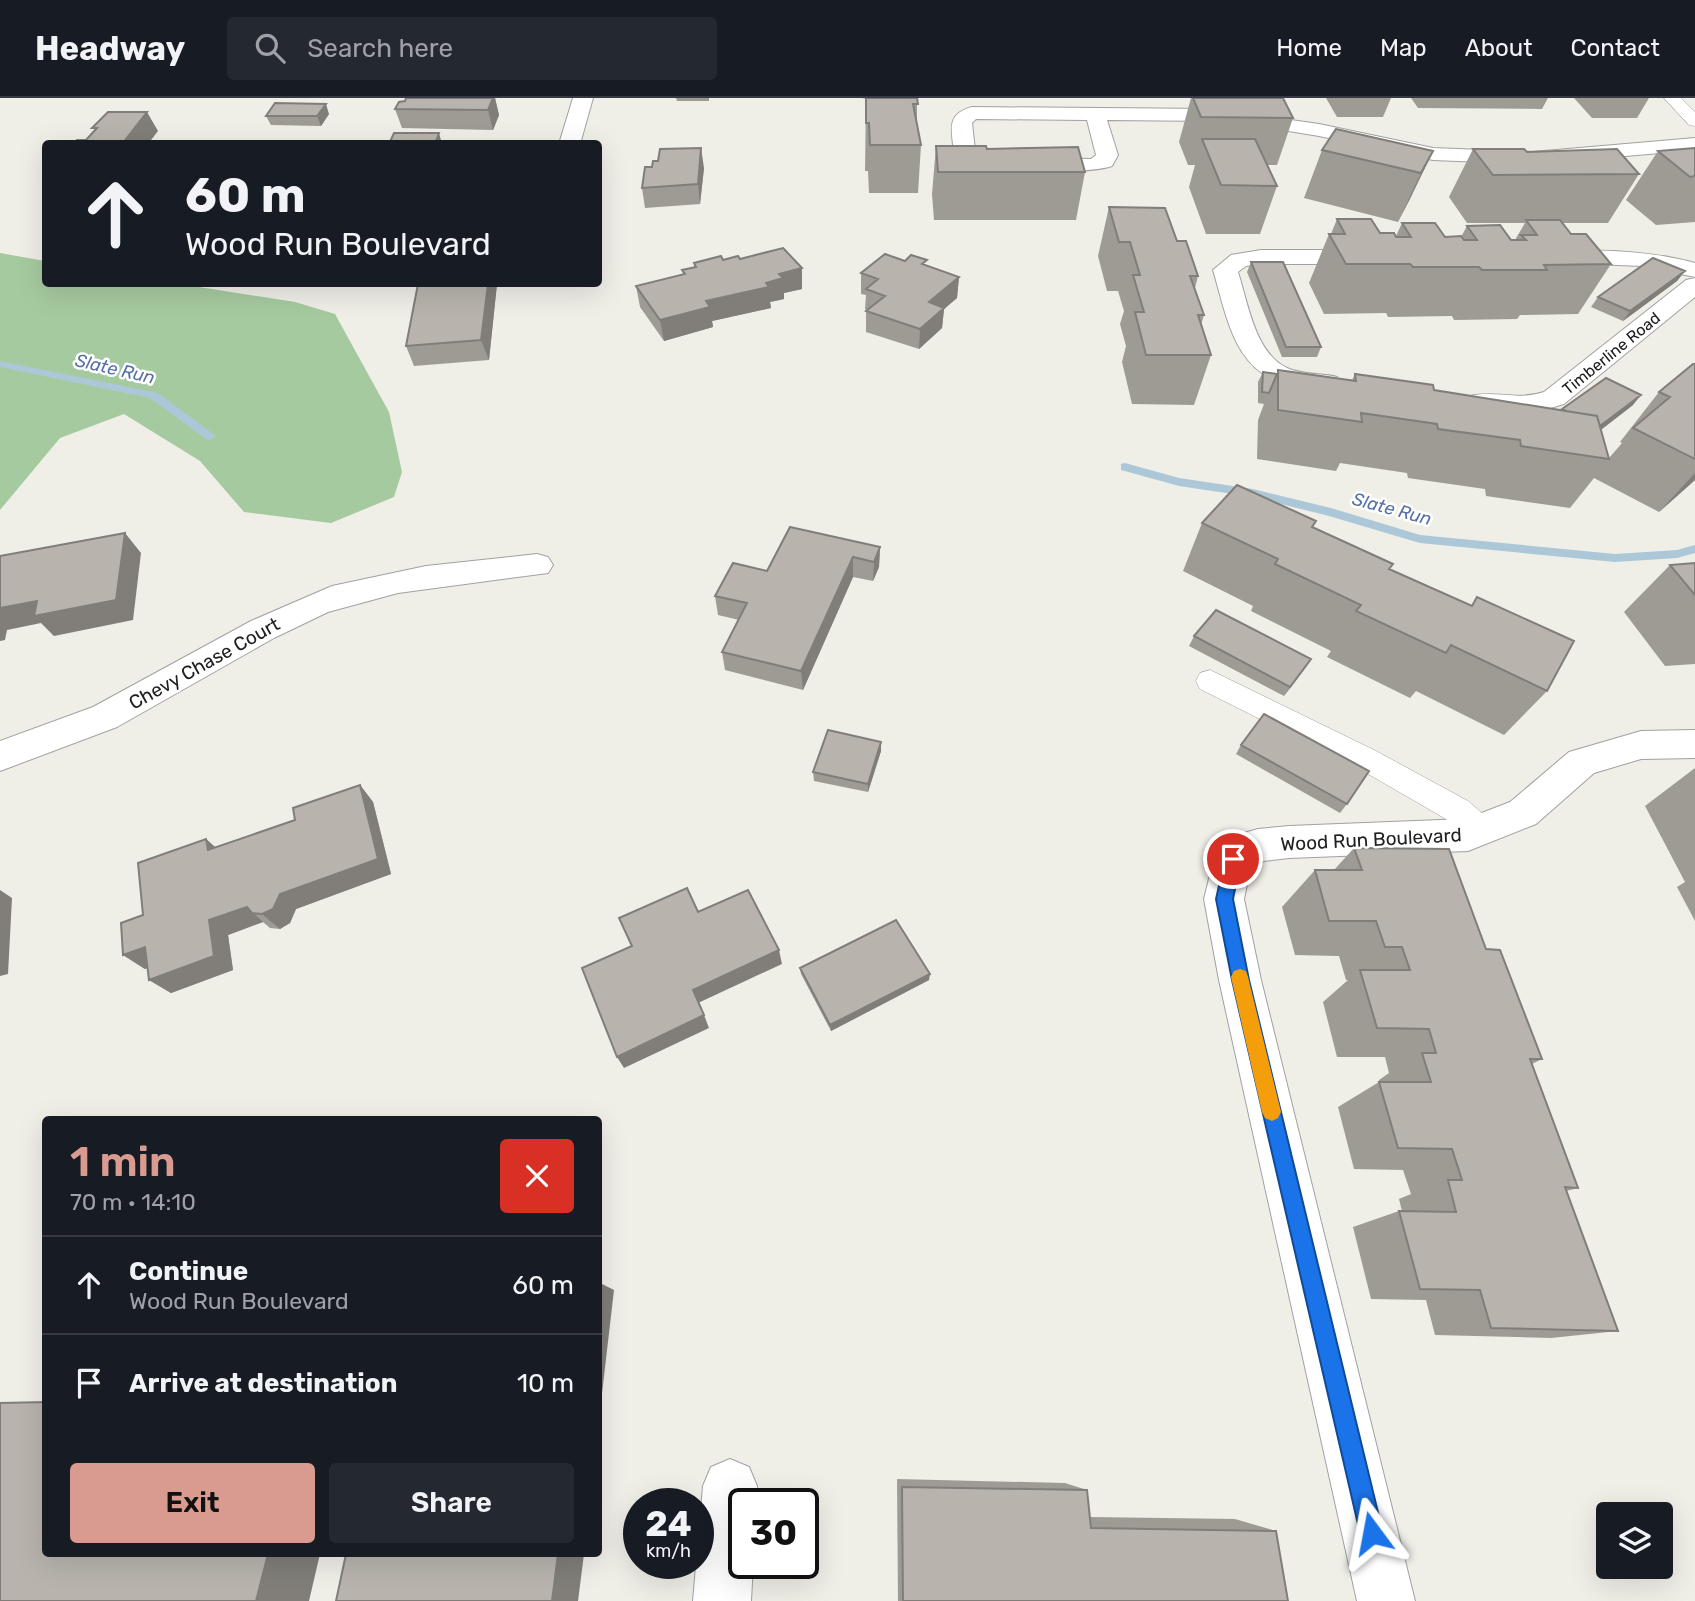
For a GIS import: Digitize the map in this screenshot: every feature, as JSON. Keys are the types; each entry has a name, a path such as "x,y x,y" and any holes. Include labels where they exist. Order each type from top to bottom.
{"street":[{"path":"570,140 583,98"},
{"path":"1095,114 1107,155 1104,161 1094,166 981,163 965,153 962,123 964,117 972,113 1271,115 1433,154 1533,158 1695,144"},
{"path":"1352,386 1299,380 1277,374 1261,363 1254,351 1225,270 1239,260 1261,257 1400,257"},
{"path":"1525,257 1638,258 1659,260 1695,270"},
{"name":"Timberline Road","path":"1457,399 1530,406 1554,398 1695,285"},
{"name":"Chevy Chase Court","path":"0,756 104,717 180,677 248,635 318,603 397,580 537,565"},
{"name":"Wood Run Boulevard","path":"1386,1601 1240,980 1224,899 1233,859 1258,845 1468,835 1523,813 1582,762 1642,745 1695,744"},
{"path":"722,1601 730,1486"}],"lane":[{"path":"1672,98 1695,121"},
{"path":"1210,681 1366,759 1457,810 1480,830"}],"green space":[{"path":"0,253 42,260 42,287 199,287 295,302 335,314 389,412 402,472 394,497 331,523 244,512 200,461 124,414 60,438 0,510"}],"building":[{"path":"406,98 493,98 488,110 395,109 399,102 405,101"},
{"path":"866,98 917,98 918,104 913,104 921,145 870,145 869,123 866,123"},
{"path":"1193,98 1283,98 1293,118 1201,117"},
{"path":"275,103 326,104 317,116 266,116"},
{"path":"108,112 147,112 125,140 86,140 97,128 92,128"},
{"path":"1336,129 1433,151 1421,173 1322,150"},
{"path":"394,133 439,133 436,140 391,140"},
{"path":"1202,139 1255,139 1277,186 1221,185"},
{"path":"936,146 986,146 987,149 1078,147 1085,172 938,172"},
{"path":"701,148 698,184 642,188 645,167 652,167 653,161 658,161 660,149"},
{"path":"1695,148 1695,176 1690,177 1658,151"},
{"path":"1473,149 1524,149 1527,152 1617,149 1639,174 1493,175"},
{"path":"1109,207 1165,208 1177,241 1186,241 1198,276 1190,276 1204,315 1198,315 1211,355 1146,355 1135,312 1144,312 1133,275 1140,275 1130,242 1119,242"},
{"path":"1337,219 1371,219 1380,233 1394,233 1396,237 1411,237 1402,223 1435,223 1445,237 1461,236 1464,240 1477,240 1467,226 1500,225 1511,240 1526,240 1521,235 1537,235 1526,220 1560,220 1571,234 1586,234 1611,264 1544,265 1547,270 1482,270 1479,267 1346,264 1329,234 1345,234"},
{"path":"783,248 802,268 779,274 783,278 766,283 769,287 706,301 710,307 660,320 636,286 685,274 682,270 696,267 694,263 721,256 723,260 738,256 740,259"},
{"path":"885,254 905,261 911,255 927,260 922,264 959,277 929,302 944,308 920,329 866,311 885,296 866,289 878,279 861,273"},
{"path":"1653,258 1685,271 1630,311 1598,297"},
{"path":"1251,262 1283,262 1321,347 1286,347"},
{"path":"417,287 488,287 481,340 406,346"},
{"path":"1693,364 1695,459 1633,428 1670,397 1659,392"},
{"path":"1278,370 1356,381 1355,374 1433,385 1434,390 1597,416 1609,459 1521,446 1520,440 1438,429 1437,424 1361,413 1362,422 1278,410"},
{"path":"1263,372 1277,374 1269,393 1262,392"},
{"path":"1606,378 1641,395 1600,426 1597,416 1562,409"},
{"path":"1237,485 1316,521 1312,527 1393,564 1389,569 1472,606 1477,597 1574,641 1547,691 1451,645 1446,653 1356,611 1361,605 1275,564 1278,559 1202,523"},
{"path":"790,527 880,547 874,562 853,557 801,671 722,652 747,603 715,596 733,563 767,571"},
{"path":"125,533 116,600 34,616 37,601 0,608 0,556"},
{"path":"1695,563 1695,595 1670,565"},
{"path":"1216,610 1311,659 1290,687 1194,636"},
{"path":"1264,714 1369,771 1347,804 1241,745"},
{"path":"828,730 881,742 868,784 813,772"},
{"path":"360,785 378,859 280,894 273,909 262,914 252,913 247,907 209,920 214,956 149,980 145,947 123,955 121,923 143,915 138,863 206,839 208,850 295,820 293,808"},
{"path":"1354,848 1449,849 1486,949 1500,950 1542,1059 1530,1059 1578,1188 1565,1187 1618,1331 1491,1328 1480,1290 1420,1289 1399,1211 1456,1212 1448,1180 1462,1180 1452,1149 1398,1148 1379,1082 1431,1082 1422,1053 1436,1053 1429,1029 1377,1028 1360,970 1410,970 1402,947 1385,947 1376,921 1329,921 1315,870 1362,870"},
{"path":"687,888 698,912 748,890 779,950 693,990 704,1015 617,1057 582,968 632,946 619,918"},
{"path":"896,920 930,974 830,1025 800,968"},
{"path":"42,1402 42,1557 267,1557 256,1601 0,1601 0,1403"},
{"path":"902,1487 1087,1490 1091,1528 1276,1531 1288,1601 903,1601"},
{"path":"345,1557 558,1557 552,1601 336,1601"}],"waterway":[{"name":"Slate Run","path":"0,364 154,395 210,436"},
{"name":"Slate Run","path":"1125,467 1179,482 1253,493 1331,512 1420,539 1615,558 1677,554 1695,549"}],"slow traffic":[{"path":"1240,977 1272,1112"}],"route":[{"path":"1233,859 1224,899 1240,980 1372,1533"}]}
